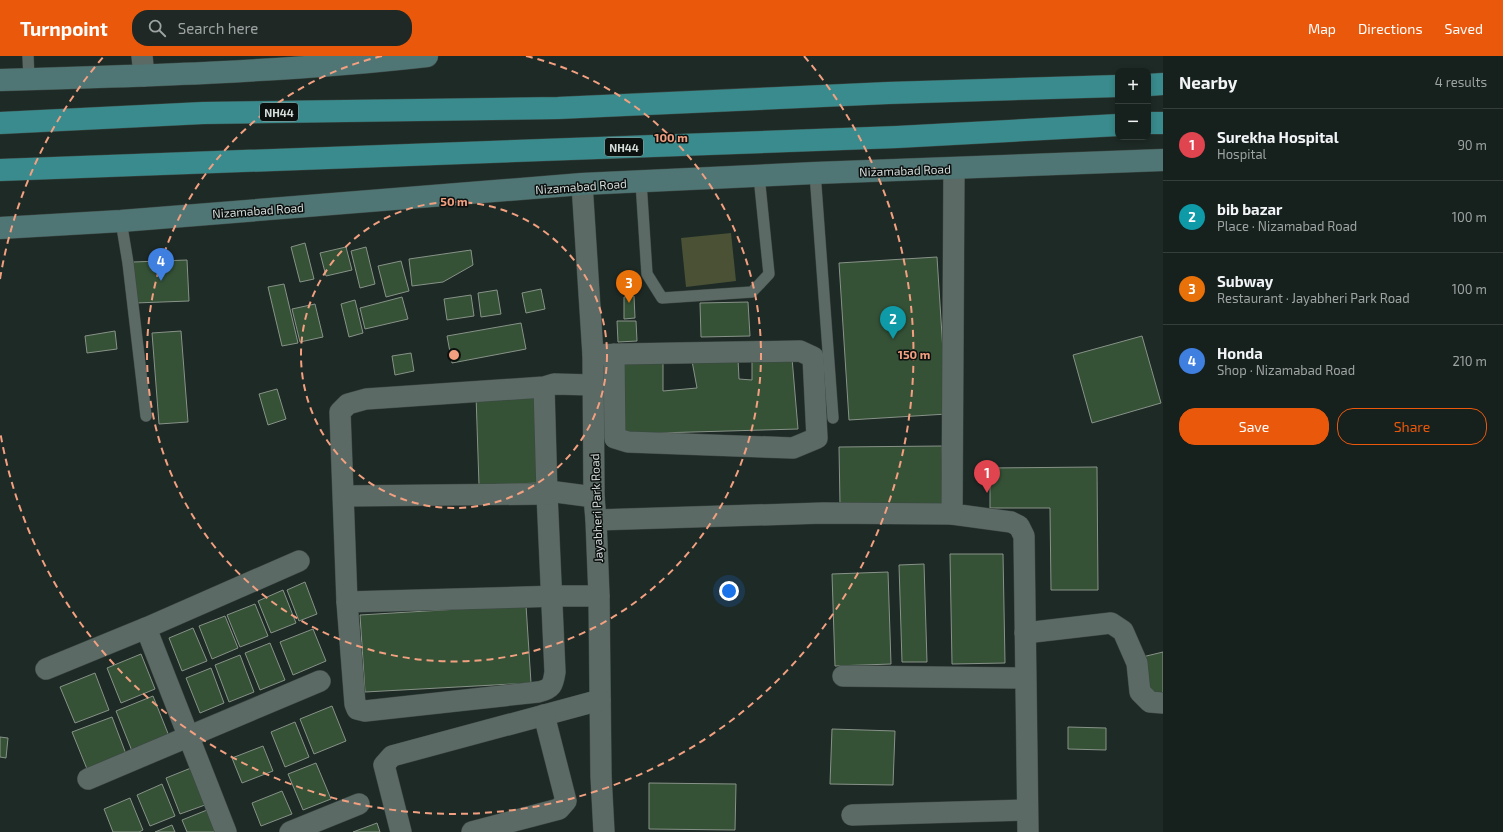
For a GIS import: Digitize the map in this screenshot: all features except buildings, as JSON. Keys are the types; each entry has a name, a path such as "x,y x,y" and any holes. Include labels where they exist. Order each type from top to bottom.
{"highway":[{"path":"1151,85 1163,84"},
{"name":"NH44","path":"0,122 203,113 558,108 888,93 1115,86"},
{"path":"1151,123 1163,122"},
{"name":"NH44","path":"0,170 881,137 1115,125"}],"main road":[{"path":"0,80 28,79 143,66 337,61 427,56"},
{"name":"Nizamabad Road","path":"0,228 121,221 537,189 582,184 816,173 1163,160"}],"street":[{"path":"952,514 954,169"},
{"name":"Jayabheri Park Road","path":"582,184 593,356 594,497 599,596 600,700 604,832"},
{"path":"593,356 614,354 800,351 813,357 818,438 793,448 628,442 615,438 614,354"},
{"path":"544,387 555,672 553,684 546,690 365,711 357,710 355,704 347,602 340,412 348,404 366,399 544,387 554,384 593,384"},
{"path":"344,496 547,494 556,492 594,497"},
{"path":"596,520 823,513 952,514 1011,522 1019,526 1024,536 1028,832"},
{"path":"46,668 146,628 299,561"},
{"path":"347,602 599,596"},
{"path":"1025,633 1111,622 1123,631 1137,663 1140,692 1150,702 1163,703"},
{"path":"146,628 226,832"},
{"path":"843,676 1025,678"},
{"path":"88,779 320,681"},
{"path":"401,832 384,765 392,756 600,700"},
{"path":"472,832 559,809 566,801 544,715"},
{"path":"290,832 359,804"},
{"path":"852,815 1027,810"}],"lane":[{"path":"28,56 28,79"},
{"path":"816,173 833,418"},
{"path":"640,182 647,274 662,298 752,292 769,274 759,176"},
{"path":"121,221 128,264 146,416"}],"green space":[{"path":"731,233 736,281 686,287 681,238"}],"place":[{"name":"Honda","path":"161,281"},
{"name":"Subway","path":"629,303"},
{"name":"bib bazar","path":"893,339"},
{"name":"Surekha Hospital","path":"987,493"}]}
